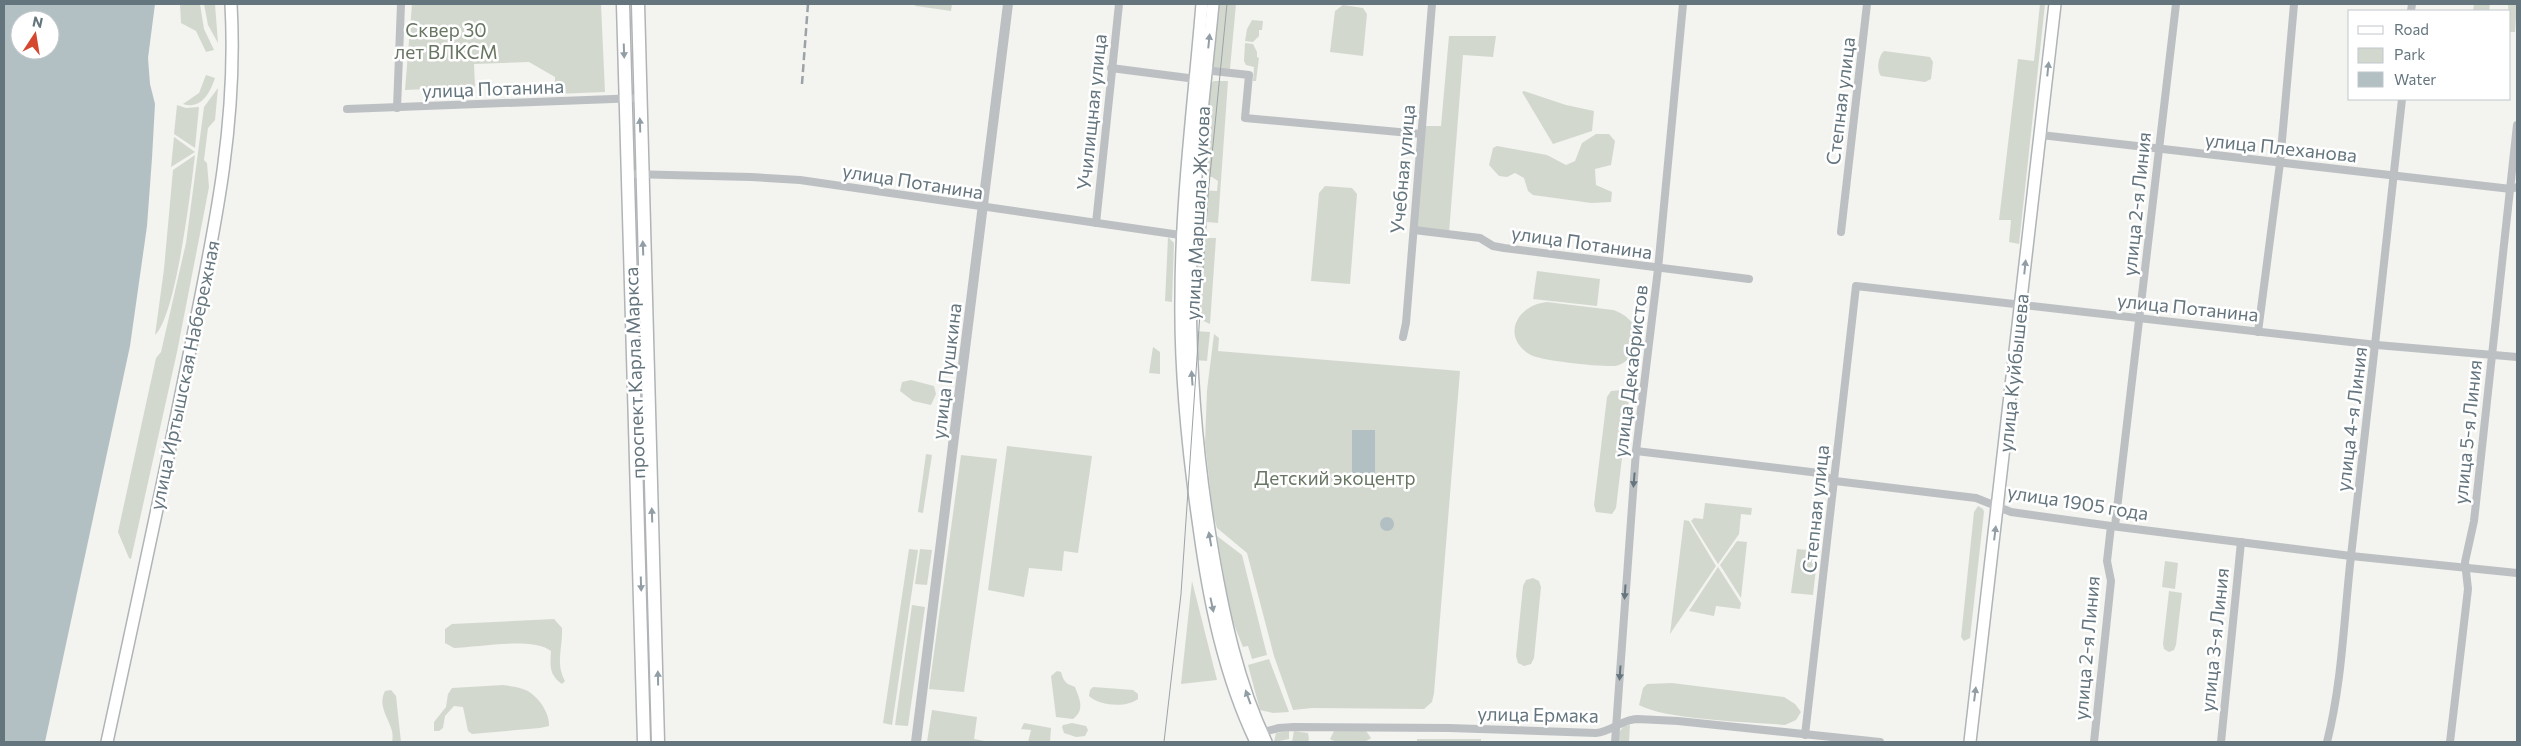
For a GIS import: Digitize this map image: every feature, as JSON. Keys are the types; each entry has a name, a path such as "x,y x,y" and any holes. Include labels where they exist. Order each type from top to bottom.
{"main road":[{"name":"улица Иртышская Набережная","path":"107,742 216,222 230,116 232,42 230,4"},
{"name":"проспект Карла Маркса","path":"623,4 644,742"},
{"name":"проспект Карла Маркса","path":"638,4 639,98 658,742"},
{"name":"улица Маршала Жукова","path":"1202,4 1200,73 1187,236 1191,366 1205,505 1229,638 1259,738"},
{"name":"улица Маршала Жукова","path":"1200,73 1213,4"},
{"name":"улица Куйбышева","path":"1970,742 2055,4"},
{"path":"644,726 658,726"}],"street":[{"path":"396,108 401,4"},
{"name":"улица Пушкина","path":"916,742 1008,4"},
{"name":"Училищная улица","path":"1096,223 1119,4"},
{"name":"Учебная улица","path":"1403,337 1406,323 1432,4"},
{"name":"улица Декабристов","path":"1615,742 1636,451 1658,269 1683,4"},
{"name":"Степная улица","path":"1841,232 1868,4"},
{"name":"улица 2-я Линия","path":"2094,742 2111,581 2107,561 2140,318 2176,4"},
{"path":"2258,332 2280,163 2294,4"},
{"path":"1112,68 1249,74 1245,118 1421,134"},
{"name":"улица Потанина","path":"347,109 639,98"},
{"name":"улица 4-я Линия","path":"2326,742 2337,690 2351,556 2377,345 2402,100"},
{"name":"улица 5-я Линия","path":"2450,742 2468,589 2466,554 2474,521 2492,354 2514,188 2517,125"},
{"name":"улица Плеханова","path":"2041,135 2393,177 2514,188"},
{"name":"улица Потанина","path":"628,174 800,180 1187,236"},
{"name":"улица Потанина","path":"1414,230 1480,238 1493,246 1504,248 1658,269 1749,279"},
{"name":"улица Потанина","path":"1856,286 2377,345 2492,354 2517,358"},
{"name":"Степная улица","path":"1805,735 1856,286"},
{"name":"улица 1905 года","path":"1636,451 1819,474 1835,481 1976,498 2011,512 2351,556 2517,573"},
{"name":"улица 3-я Линия","path":"2221,742 2224,689 2241,542"},
{"name":"улица Ермака","path":"1259,738 1279,728 1294,727 1450,728 1596,733 1607,732 1630,719 1678,721 1880,742"}],"green space":[{"path":"180,4 200,4 204,29 214,50 206,52 196,31 181,23"},
{"path":"204,4 215,4 218,43 208,25"},
{"name":"Сквер 30 лет ВЛКСМ","path":"412,4 601,4 605,92 555,94 555,77 529,62 474,64 475,87 405,90"},
{"path":"913,4 952,4 951,11"},
{"path":"1217,4 1236,4 1230,69 1215,69 1211,61"},
{"path":"2040,4 2045,4 2019,244 2009,242 2011,220 1999,220 2018,59 2034,61"},
{"path":"2474,4 2490,4 2489,10 2473,10"},
{"path":"2508,4 2517,4 2515,32 2511,32 2511,10 2508,10"},
{"path":"1343,5 1363,8 1367,14 1363,56 1330,52 1335,11"},
{"path":"1252,20 1263,21 1262,30 1259,30 1259,36 1253,42 1245,41 1247,29"},
{"path":"1449,36 1496,36 1493,57 1463,55 1449,233 1415,228 1424,126 1441,126"},
{"path":"1245,43 1253,44 1259,58 1256,81 1253,81 1254,67 1246,65 1244,61"},
{"path":"1884,51 1930,57 1933,62 1931,79 1925,82 1881,76 1878,63"},
{"path":"206,75 215,78 204,99 195,105 183,104 199,93"},
{"path":"1214,81 1228,81 1218,223 1196,221 1199,190 1217,191 1218,181 1212,177 1200,176 1210,83"},
{"path":"218,88 215,120 208,128 204,160 207,163 209,187 177,352 131,559 118,532 156,358 161,352 186,243 204,107"},
{"path":"1524,91 1566,105 1594,111 1592,131 1553,144 1522,92"},
{"path":"177,105 186,108 199,107 195,148 174,134"},
{"path":"1596,134 1609,134 1615,141 1611,165 1595,169 1596,185 1612,192 1611,202 1591,203 1533,195 1528,191 1524,178 1515,173 1507,177 1499,176 1489,165 1493,148 1497,146 1547,155 1566,165 1575,161 1582,143"},
{"path":"174,137 195,152 171,167"},
{"path":"195,155 176,279 163,323 155,335 164,269 173,170"},
{"path":"1325,186 1352,188 1357,194 1350,284 1311,281 1319,193"},
{"path":"1168,237 1174,243 1172,302 1165,301"},
{"path":"1195,238 1216,238 1210,324 1195,317"},
{"path":"1537,271 1600,279 1597,306 1533,299"},
{"path":"1547,302 1613,310 1620,313 1632,322 1635,328 1638,335 1636,349 1628,360 1615,366 1557,361 1529,354 1516,339 1514,330 1516,322 1528,309 1536,304"},
{"path":"1193,331 1210,332 1207,361 1195,360"},
{"name":"Детский экоцентр","path":"1214,334 1219,338 1218,351 1460,371 1434,693 1432,702 1424,709 1312,708 1293,710 1274,656 1247,553 1217,528 1213,514 1205,443 1207,390"},
{"path":"1153,347 1160,352 1160,374 1149,373"},
{"path":"911,380 934,386 936,394 931,405 913,401 900,391 902,382"},
{"path":"1622,390 1627,392 1629,399 1616,508 1612,514 1596,512 1594,505 1607,397 1611,391"},
{"path":"1007,446 1092,456 1078,553 1064,551 1062,571 1029,568 1024,597 988,590"},
{"path":"926,454 932,455 923,513 918,512"},
{"path":"961,455 997,459 964,692 929,689"},
{"path":"1705,503 1752,508 1751,515 1741,514 1739,534 1718,564 1691,521 1694,518 1703,519"},
{"path":"1978,506 1984,512 1970,638 1964,641 1961,637 1974,512"},
{"path":"1684,520 1689,521 1716,566 1670,634"},
{"path":"1217,536 1242,555 1267,655 1252,659 1248,646 1243,647 1231,617"},
{"path":"1737,541 1747,542 1741,598 1720,565"},
{"path":"909,549 918,550 892,725 883,723"},
{"path":"920,549 932,550 927,585 915,584"},
{"path":"1797,549 1818,551 1813,595 1791,593"},
{"path":"2165,561 2178,563 2175,589 2162,587"},
{"path":"1718,567 1741,603 1740,609 1716,606 1714,616 1689,611"},
{"path":"1533,578 1539,581 1541,587 1534,658 1531,664 1524,666 1518,663 1516,656 1523,586 1526,580"},
{"path":"1192,581 1217,680 1181,684"},
{"path":"2169,591 2182,593 2176,645 2174,650 2169,652 2164,649 2163,644"},
{"path":"912,605 925,607 908,726 895,725"},
{"path":"554,619 562,628 560,668 565,681 562,684 551,670 551,651 542,647 531,644 518,644 454,648 445,643 445,629 452,624"},
{"path":"1269,659 1289,712 1273,713 1260,710 1248,665"},
{"path":"1057,671 1061,672 1065,682 1075,687 1078,696 1080,708 1077,716 1073,719 1056,717 1051,676"},
{"path":"1672,683 1784,697 1795,704 1801,712 1796,720 1785,725 1688,717 1668,714 1639,705 1643,688 1647,684"},
{"path":"503,685 523,689 533,694 545,709 549,726 472,734 468,731 463,707 454,706 445,716 443,728 439,731 434,731 434,722 446,707 448,694 452,688"},
{"path":"1093,687 1133,690 1138,694 1138,699 1127,704 1106,704 1089,696 1090,690"},
{"path":"391,690 396,696 401,742 392,742 392,730 384,711 383,698 385,691"},
{"path":"932,710 977,717 974,739 990,742 927,742"},
{"path":"1024,723 1051,728 1050,742 1028,742 1031,730 1021,729"},
{"path":"1072,723 1086,726 1088,730 1085,736 1076,737 1064,733 1063,725"},
{"path":"1630,725 1629,742 1617,742 1619,732 1624,726"},
{"path":"1289,731 1289,739 1274,742 1276,733"},
{"path":"1294,731 1308,733 1309,740 1306,742 1292,742"},
{"path":"1334,731 1366,731 1371,738 1357,743 1339,742 1330,739"},
{"path":"1417,739 1481,739 1481,742 1417,742"}],"water":[{"path":"4,4 155,4 148,58 150,84 155,104 152,158 147,226 130,346 45,742 4,742"},
{"path":"1352,430 1375,430 1375,473 1352,473"},
{"path":"1384,517 1390,517 1394,524 1390,531 1384,531 1380,527 1380,521"}],"tram line":[{"path":"1164,742 1181,594 1208,195 1227,4"}],"railway":[{"path":"802,84 808,4"}]}
